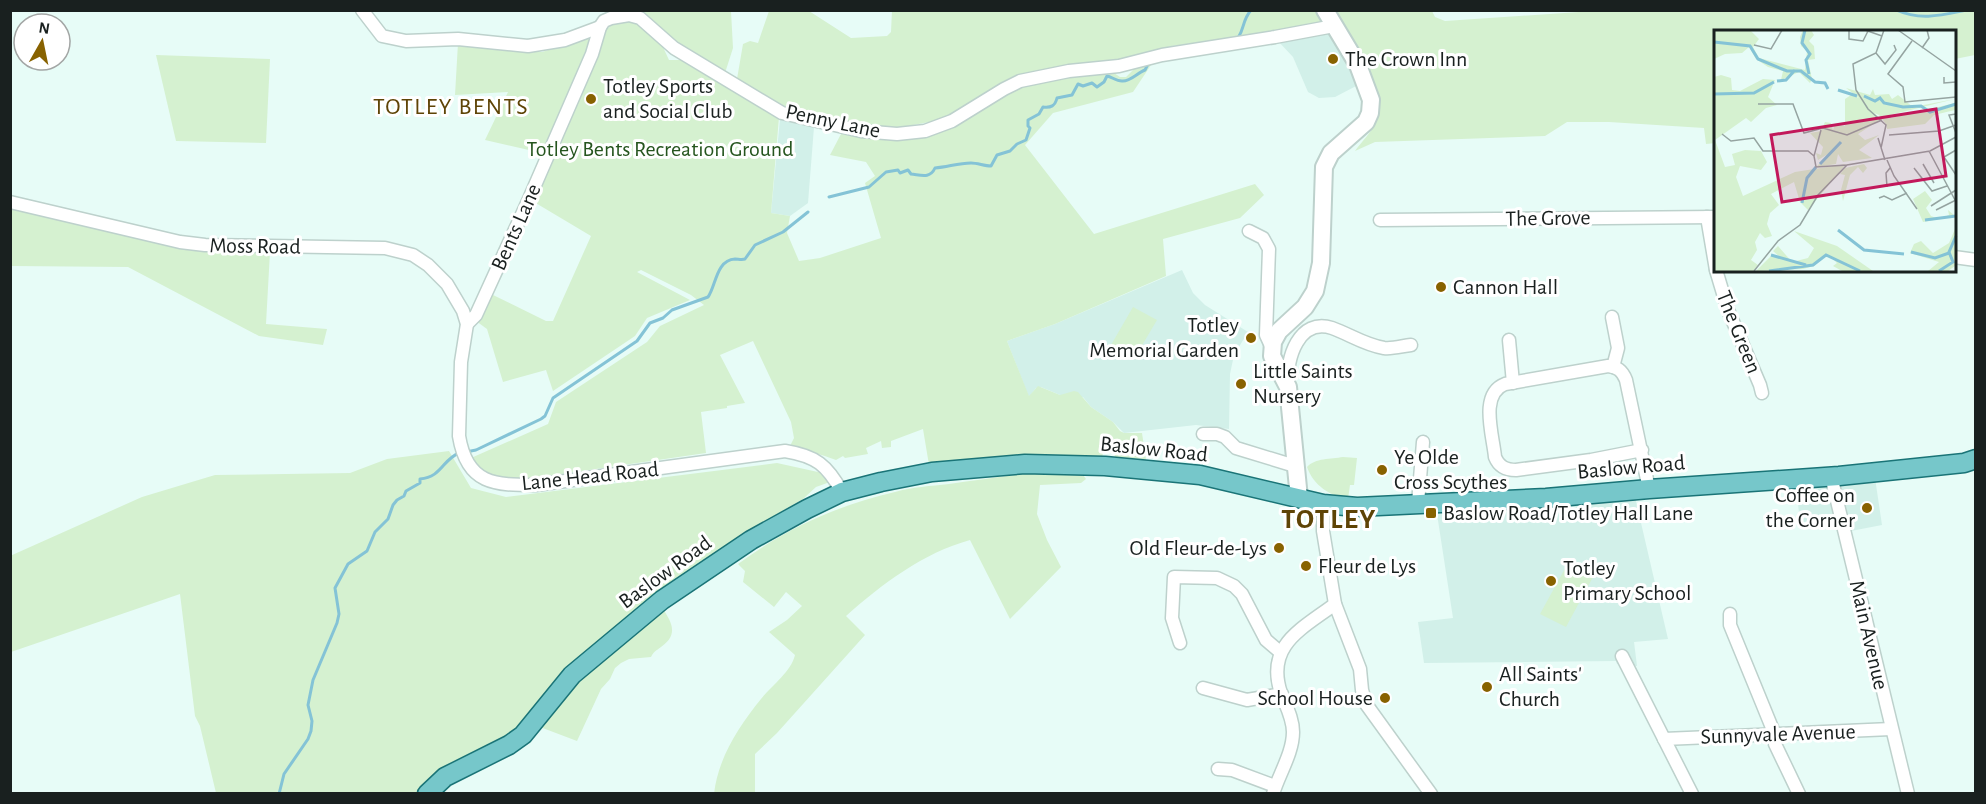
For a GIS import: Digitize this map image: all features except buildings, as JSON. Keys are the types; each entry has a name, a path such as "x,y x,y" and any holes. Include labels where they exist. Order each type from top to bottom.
{"main road":[{"name":"Baslow Road","path":"427,794 445,777 509,745 523,735 572,675 662,600 751,540 842,492 932,472 1025,464 1174,471 1323,504 1357,507 1546,498 1831,476 1972,462"}],"street":[{"name":"Penny Lane","path":"362,10 382,36 406,41 458,39 528,46 565,40 600,27 604,21 621,15 635,16 645,21 674,48 782,113 861,131 897,134 925,131 952,121 1020,81 1069,70 1119,66 1162,55 1334,26"},
{"path":"1288,387 1275,366 1272,348 1279,331 1305,307 1315,291 1321,263 1323,179 1326,160 1366,122 1370,113 1370,93 1358,65 1325,10"},
{"name":"Bents Lane","path":"467,324 476,315 529,200 592,54 600,27"},
{"name":"Moss Road","path":"10,202 180,242 205,245 385,248 399,251 419,258 447,284 456,297 467,324"},
{"name":"The Grove","path":"1380,220 1712,217"},
{"name":"The Green","path":"1712,217 1714,244"},
{"path":"1249,231 1263,238 1269,249 1266,335 1272,348"},
{"path":"1956,257 1976,260"},
{"name":"The Green","path":"1717,272 1728,310 1762,393"},
{"path":"1612,316 1618,348 1612,367"},
{"name":"Lane Head Road","path":"467,324 461,362 459,436 473,470 485,480 507,484 536,484 785,451 814,460 826,467 842,492"},
{"path":"1299,498 1287,370 1293,347 1303,336 1318,327 1331,328 1382,348 1411,345"},
{"path":"1509,340 1513,383"},
{"path":"1642,450 1591,460 1516,470 1502,467 1495,457 1490,399 1496,389 1513,383 1612,367 1621,371 1626,380 1642,450 1649,489"},
{"path":"1203,434 1217,434 1236,448 1295,466"},
{"path":"1418,503 1423,442"},
{"name":"Main Avenue","path":"1831,476 1908,794"},
{"path":"1323,504 1323,531 1335,604 1360,669 1366,704 1431,794"},
{"path":"1180,643 1172,618 1174,577 1217,578 1239,589 1266,640 1281,652"},
{"path":"1218,770 1232,770 1274,790 1293,738 1292,720 1281,694 1277,661 1291,638 1335,604"},
{"path":"1730,614 1730,625 1775,735 1775,744 1798,794"},
{"path":"1622,656 1692,794"},
{"path":"1203,688 1247,700 1281,694"},
{"name":"Sunnyvale Avenue","path":"1664,739 1891,729"}],"shaded area":[{"path":"1333,30 1360,84 1335,97 1319,98 1308,92 1293,57 1279,42"},
{"path":"780,119 814,127 808,203 790,216 771,213"},
{"path":"1182,270 1193,293 1205,305 1248,332 1234,355 1230,374 1229,429 1196,425 1124,433 1113,422 1091,407 1083,397 1060,395 1041,387 1036,388 1029,397 1007,341 1055,324"},
{"path":"1875,478 1882,525 1851,531 1846,512 1800,523 1796,484"},
{"name":"Totley Primary School","path":"1635,497 1668,639 1634,642 1637,666 1617,664 1616,661 1424,663 1418,622 1453,618 1437,514"}],"green space":[{"path":"892,10 1318,10 1322,20 1315,27 1172,46 1117,60 1060,66 1009,80 940,120 897,128 866,126 807,116 778,104 737,79 743,44 750,41 758,43 769,11 809,11 851,38 887,36 891,32"},
{"path":"1608,10 1975,11 1975,55 1956,59 1956,30 1714,30 1714,143 1706,144 1704,128 1609,122 1567,122 1545,136 1375,142 1355,151 1376,121 1378,107 1376,93 1364,63 1331,11 1432,11 1435,17 1445,21"},
{"path":"637,11 731,11 733,48 725,73 684,50 650,19"},
{"name":"Totley Bents Recreation Ground","path":"615,22 637,23 662,45 669,60 682,60 779,117 771,213 790,216 787,233 799,261 820,258 881,238 865,183 875,176 866,162 830,155 841,134 904,139 1013,88 1038,81 1111,71 1120,77 1126,77 1137,66 1153,62 1133,92 1053,113 1025,145 1094,234 1255,184 1264,195 1240,218 1163,239 1166,276 1055,324 1007,341 1029,396 1038,386 1060,395 1078,392 1091,407 1113,422 1120,431 1142,433 1146,460 1115,458 1114,449 1104,447 1102,458 929,465 923,429 891,441 891,447 882,448 881,441 866,448 868,454 845,458 843,456 836,460 790,446 794,438 791,422 753,341 720,355 745,403 701,412 706,453 527,479 496,478 482,471 471,458 548,424 556,402 647,342 660,326 704,305 691,295 641,270 637,272 690,300 647,318 635,336 553,391 546,370 503,382 487,329 476,321 491,294 546,321 553,321 591,236 534,202 605,31"},
{"path":"592,36 542,153 485,140 508,92 455,95 458,43 542,52"},
{"path":"156,55 270,59 266,143 176,141"},
{"path":"11,207 270,252 266,324 327,329 323,345 259,336 128,267 11,266"},
{"path":"1133,307 1157,320 1134,359 1111,345"},
{"path":"449,451 471,488 506,497 777,463 827,474 830,482 816,487 803,499 777,514 669,588 523,726 420,793 216,793 200,726 195,716 180,594 11,652 10,556 142,497 215,475 350,473 387,459"},
{"path":"1357,458 1354,485 1350,485 1348,499 1323,489 1307,467 1319,460"},
{"path":"1049,470 1072,472 1083,475 1086,479 1081,483 1040,485 1037,514 1061,567 1010,619 970,540 920,561 874,592 846,616 865,635 777,733 755,754 755,793 714,794 720,768 738,731 793,661 795,655 769,632 802,606 786,592 774,607 743,582 745,571 738,564 793,529 833,511 874,497 901,490"},
{"path":"1568,563 1593,577 1566,627 1540,614"},
{"path":"661,606 672,627 667,642 651,657 629,659 615,668 610,679 601,689 577,741 540,727 576,680"}],"waterway":[{"path":"1238,38 1251,10"},
{"path":"1896,10 1923,16 1967,10"},
{"path":"829,197 869,187 886,172 898,170 900,173 908,170 911,174 925,176 931,174 935,168 974,163 991,166 997,155 1010,151 1017,144 1026,140 1030,128 1028,120 1039,114 1043,107 1052,106 1057,98 1072,95 1078,84 1083,86 1092,83 1097,87 1104,82 1107,76 1120,81 1128,80 1145,70 1149,62"},
{"path":"466,452 476,450 541,419 545,416 553,398 637,341 650,323 663,318 672,310 708,297 717,274 729,260 745,259 755,245 783,232 808,212"},
{"path":"279,794 284,774 311,731 312,721 308,705 313,680 339,614 335,588 348,564 367,551 375,532 388,519 397,500 404,496 406,491 420,483 420,479 438,472 453,456 459,453"}],"place":[{"name":"The Crown Inn","path":"1333,59"},
{"name":"Totley Sports and Social Club","path":"591,99"},
{"name":"Cannon Hall","path":"1441,287"},
{"name":"Totley Memorial Garden","path":"1251,338"},
{"name":"Little Saints Nursery","path":"1241,384"},
{"name":"Ye Olde Cross Scythes","path":"1382,470"},
{"name":"Coffee on the Corner","path":"1867,508"},
{"name":"Baslow Road/Totley Hall Lane","path":"1431,513"},
{"name":"Old Fleur-de-Lys","path":"1279,548"},
{"name":"Fleur de Lys","path":"1306,566"},
{"name":"Totley Primary School","path":"1551,581"},
{"name":"All Saints' Church","path":"1487,687"},
{"name":"School House","path":"1385,698"}],"district":[{"name":"TOTLEY BENTS","path":"451,107"},
{"name":"TOTLEY","path":"1329,520"}]}
